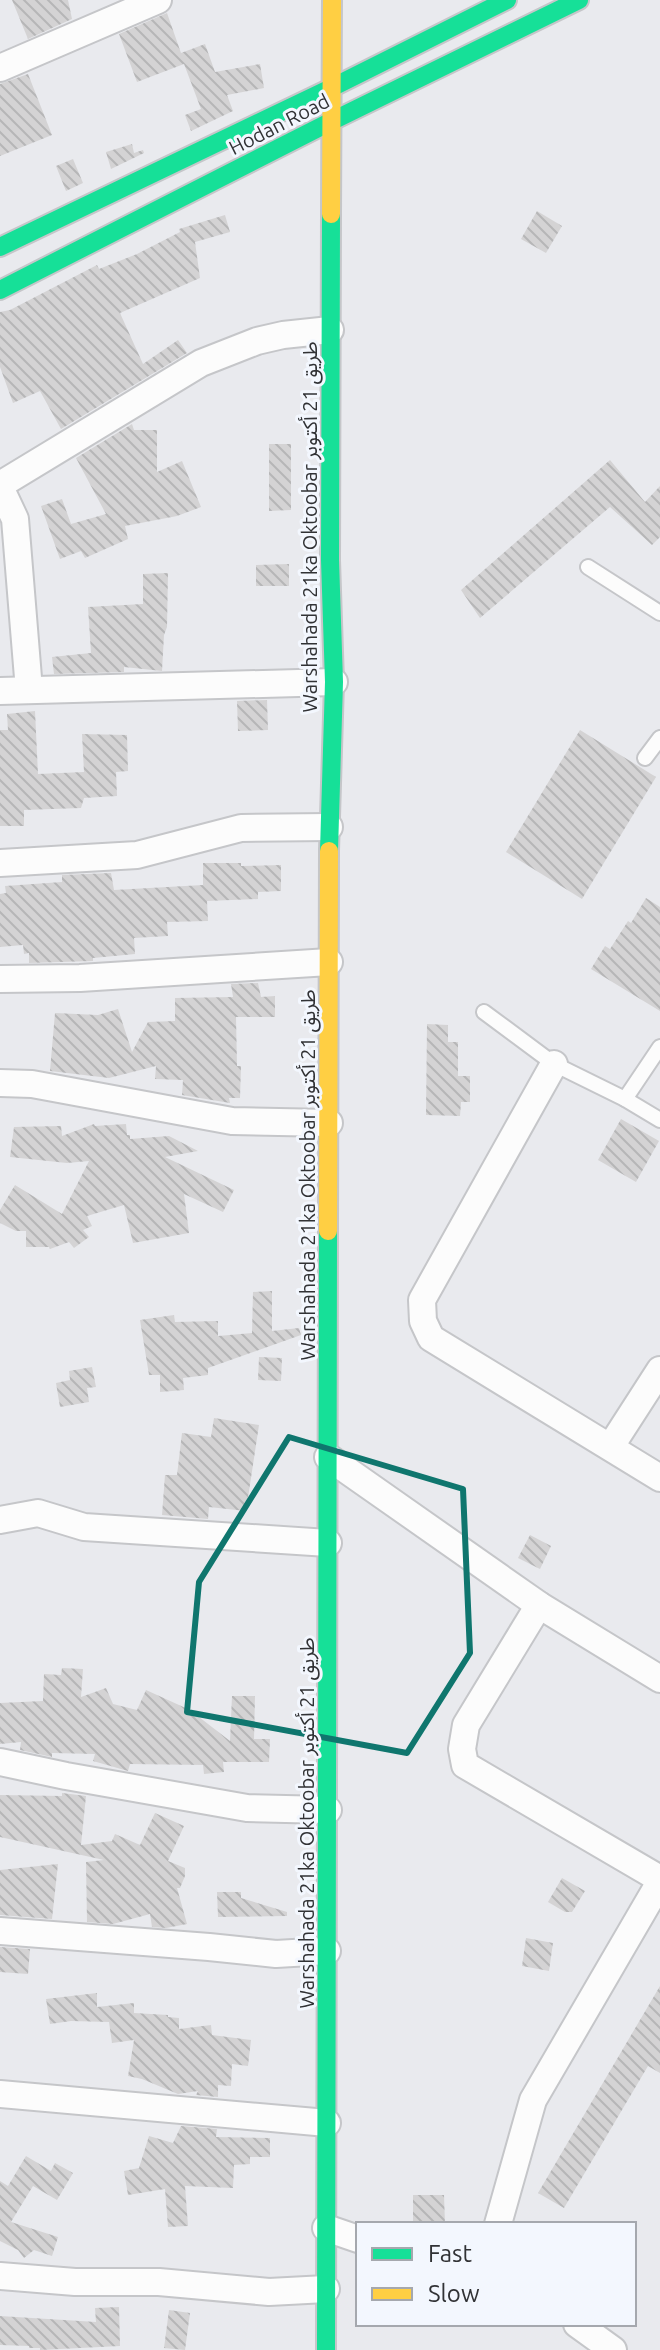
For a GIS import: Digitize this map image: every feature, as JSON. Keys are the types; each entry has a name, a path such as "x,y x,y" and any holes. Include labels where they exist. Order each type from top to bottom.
{"main road":[{"name":"Warshahada 21ka Oktoobar طريق 21 أكتوبر","path":"326,2350 329,827 334,682 330,560 332,0"},
{"name":"Hodan Road","path":"0,247 507,0"},
{"name":"Hodan Road","path":"0,290 330,122 579,0"}],"street":[{"path":"0,68 158,0"},
{"path":"29,690 15,519 0,486 201,363 257,341 330,330"},
{"path":"0,691 334,682"},
{"path":"0,863 137,855 241,828 329,827"},
{"path":"0,979 80,978 329,962"},
{"path":"554,1064 426,1292 422,1300 423,1321 431,1338 660,1478"},
{"path":"0,1083 32,1084 232,1121 329,1123"},
{"path":"611,1446 660,1370"},
{"path":"328,1457 539,1605 660,1679"},
{"path":"0,1520 38,1513 84,1527 328,1543"},
{"path":"499,2222 533,2100 660,1880 465,1765 462,1749 466,1725 539,1605"},
{"path":"0,1762 247,1808 328,1810"},
{"path":"0,1931 276,1954 327,1951"},
{"path":"0,2094 327,2123"},
{"path":"326,2228 356,2238"},
{"path":"0,2276 75,2282 159,2282 269,2292 326,2289"},
{"path":"580,2326 613,2350"}],"lane":[{"path":"588,567 660,613"},
{"path":"645,758 660,738"},
{"path":"484,1012 554,1064 660,1120"},
{"path":"625,1099 660,1047"}],"highlighted area":[{"path":"289,1437 463,1489 470,1653 407,1753 187,1712 199,1582"}],"building":[{"path":"12,0 68,0 72,19 28,39"},
{"path":"167,13 181,53 205,44 215,72 260,64 264,88 227,95 233,111 191,131 185,115 201,109 184,64 137,82 119,34"},
{"path":"28,74 52,135 0,156 0,84"},
{"path":"132,144 134,153 143,150 144,153 111,169 106,152"},
{"path":"73,159 83,183 66,191 56,166"},
{"path":"537,211 562,226 546,253 521,239"},
{"path":"225,215 230,232 195,242 200,278 120,313 143,364 178,340 187,353 61,429 40,391 13,403 0,367 0,312 10,310 97,265 99,269 137,254 180,232 179,229"},
{"path":"132,424 134,430 157,430 157,472 182,461 201,507 177,516 125,526 128,539 85,558 81,551 60,559 41,506 62,499 71,524 106,514 76,458"},
{"path":"269,444 291,444 291,510 269,511"},
{"path":"610,460 645,502 660,486 660,537 652,545 610,507 480,618 461,590"},
{"path":"289,564 289,586 256,586 256,565"},
{"path":"168,573 162,671 124,667 124,672 54,674 52,657 91,653 88,607 143,604 143,574"},
{"path":"267,700 268,730 238,731 237,701"},
{"path":"35,711 38,774 84,772 82,734 127,735 128,771 116,772 117,796 84,798 81,808 24,810 24,826 0,826 0,730 8,730 7,714"},
{"path":"580,730 656,777 582,899 506,852"},
{"path":"203,863 281,865 281,891 258,892 258,899 207,901 208,921 167,922 168,936 134,938 135,954 93,958 93,961 29,963 29,953 24,954 23,945 0,947 0,894 6,893 5,886 62,882 62,875 111,873 114,890 203,885"},
{"path":"646,898 660,907 660,1011 591,969 605,946 610,949 628,921 631,923"},
{"path":"258,983 261,997 275,996 275,1017 236,1017 237,1066 241,1066 240,1098 229,1098 230,1103 182,1095 183,1080 155,1079 156,1066 109,1078 50,1071 55,1013 98,1015 118,1009 132,1052 148,1022 175,1021 175,998 233,997 231,984"},
{"path":"427,1024 448,1025 448,1042 458,1042 458,1076 470,1076 470,1102 461,1102 460,1116 426,1115"},
{"path":"621,1119 659,1141 636,1182 598,1160"},
{"path":"94,1124 126,1124 130,1139 169,1136 198,1151 165,1157 234,1190 223,1212 184,1194 189,1233 133,1243 124,1205 87,1216 92,1226 83,1230 89,1237 74,1248 69,1242 50,1249 26,1247 26,1231 16,1231 0,1223 0,1210 15,1185 62,1214 89,1161 67,1163 10,1157 14,1127 61,1126 62,1136"},
{"path":"272,1291 272,1331 299,1328 301,1335 208,1368 208,1375 183,1378 184,1390 160,1392 160,1375 149,1375 140,1320 174,1315 175,1322 218,1321 218,1336 252,1333 253,1292"},
{"path":"259,1357 282,1358 281,1381 258,1380"},
{"path":"92,1367 96,1387 87,1388 89,1402 60,1407 56,1383 70,1380 69,1371"},
{"path":"214,1418 259,1425 246,1511 209,1507 208,1519 162,1515 165,1475 177,1475 182,1433 211,1437"},
{"path":"530,1535 551,1546 540,1569 518,1558"},
{"path":"62,1668 83,1669 81,1697 106,1688 113,1704 137,1710 146,1690 190,1710 230,1741 232,1696 255,1696 254,1739 270,1739 269,1762 223,1762 224,1772 204,1774 203,1765 130,1764 128,1771 93,1761 95,1754 52,1753 52,1757 20,1750 21,1742 0,1744 0,1703 43,1701 44,1674 61,1675"},
{"path":"62,1793 86,1796 81,1845 112,1841 115,1834 140,1845 155,1813 184,1826 168,1861 185,1868 185,1876 180,1888 177,1888 187,1924 152,1927 150,1914 113,1924 87,1922 86,1862 104,1860 0,1837 0,1795 62,1796"},
{"path":"58,1864 52,1919 0,1915 0,1870"},
{"path":"562,1878 585,1891 572,1912 565,1912 548,1902"},
{"path":"217,1892 241,1892 241,1898 287,1912 287,1916 218,1917"},
{"path":"526,1938 553,1943 549,1971 522,1966"},
{"path":"0,1947 30,1949 28,1974 0,1972"},
{"path":"660,1986 660,2073 648,2066 564,2208 538,2193"},
{"path":"97,1993 97,2007 134,2003 134,2013 179,2018 179,2029 211,2025 212,2035 251,2040 248,2066 232,2064 231,2086 218,2085 218,2097 196,2095 198,2091 178,2094 128,2076 134,2040 112,2043 109,2022 50,2024 46,1999"},
{"path":"181,2126 217,2129 216,2137 270,2138 270,2157 250,2157 250,2164 234,2165 233,2188 185,2186 188,2226 168,2227 165,2189 128,2195 124,2171 139,2168 149,2136 173,2143"},
{"path":"26,2156 51,2171 55,2163 73,2173 57,2200 33,2186 11,2222 58,2237 52,2256 34,2250 24,2258 18,2250 0,2241 0,2181 8,2186"},
{"path":"413,2195 444,2195 445,2222 413,2222"},
{"path":"119,2307 120,2346 40,2350 29,2346 0,2345 0,2316 96,2322 95,2308"},
{"path":"169,2310 190,2313 185,2350 164,2348"}],"traffic: fast":[{"path":"0,247 507,0"},
{"path":"0,290 330,122 579,0"},
{"path":"329,851 334,682 330,560 331,214"},
{"path":"326,2350 328,1231"}],"traffic: slow":[{"path":"331,214 332,0"},
{"path":"328,1231 329,851"}]}
